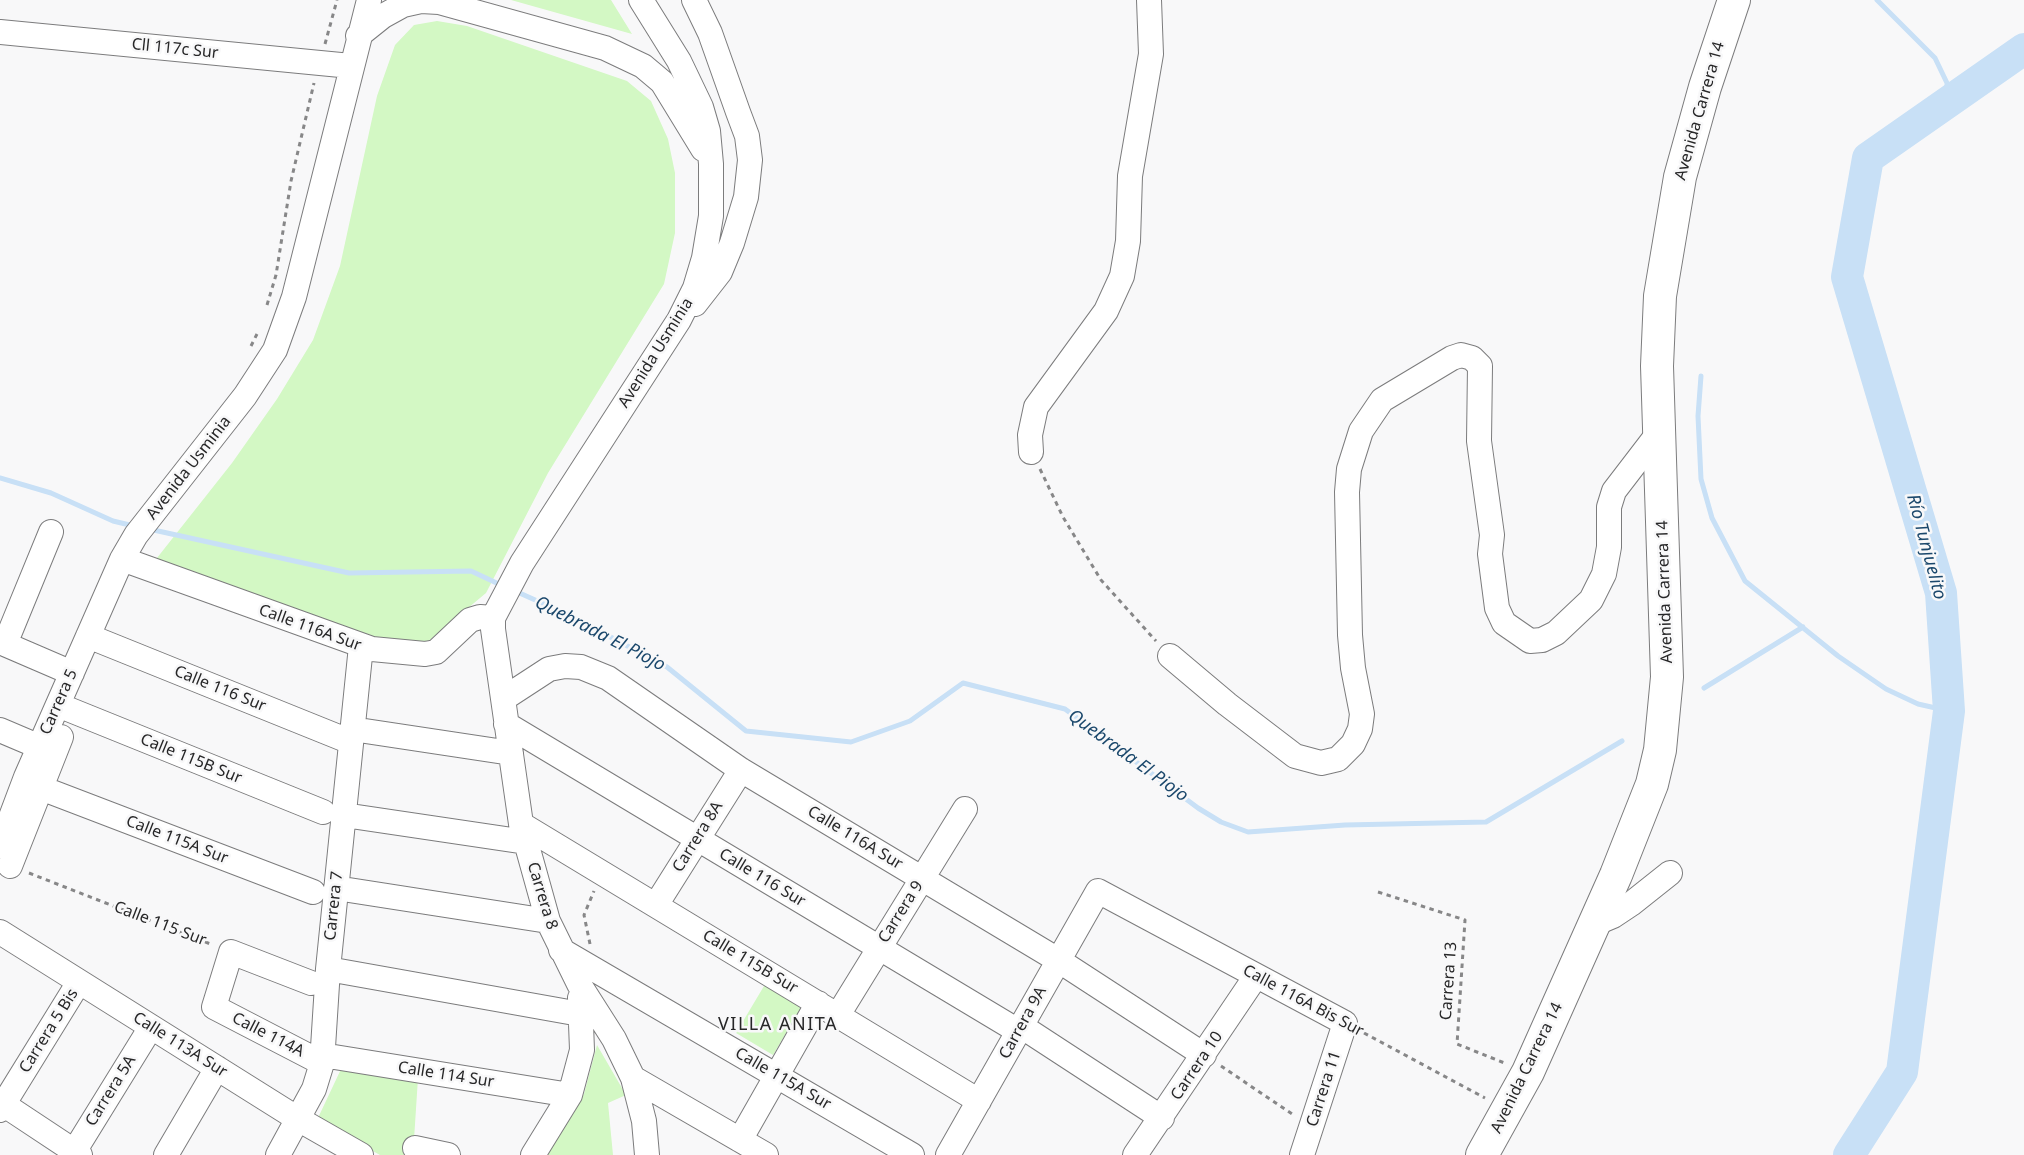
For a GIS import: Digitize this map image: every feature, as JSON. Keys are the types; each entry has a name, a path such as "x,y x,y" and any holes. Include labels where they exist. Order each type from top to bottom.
{"main road":[{"name":"Avenida Carrera 14","path":"1482,1155 1528,1072 1616,875 1652,784 1664,722 1667,630 1657,334 1666,249 1692,131 1734,0"}],"street":[{"name":"Avenida Usminia","path":"122,559 143,526 245,396 275,350 294,297 358,36 369,0"},
{"name":"Avenida Usminia","path":"493,618 509,587 679,320 695,288 704,258 711,216 711,164 708,131 694,91 679,61 641,0"},
{"path":"679,320 707,291 720,272 732,243 746,197 750,160 747,136 710,33 694,0"},
{"path":"1032,452 1030,435 1036,407 1106,311 1122,276 1128,241 1130,176 1151,54 1149,0"},
{"path":"358,36 383,16 403,4 421,1 439,2 605,48 643,66 662,82 680,108 711,164"},
{"name":"Cll 117c Sur","path":"0,32 351,66"},
{"path":"1170,656 1242,717 1295,756 1321,763 1338,759 1353,744 1360,729 1362,714 1353,668 1350,635 1347,492 1349,469 1361,431 1382,400 1452,358 1461,355 1472,358 1480,366 1482,378 1479,430 1492,535 1490,554 1497,608 1504,623 1530,641 1542,640 1556,633 1591,600 1604,574 1609,547 1609,507 1614,492 1660,432"},
{"path":"51,532 2,643 72,674"},
{"name":"Carrera 5","path":"5,856 40,747 65,708 95,639 122,559"},
{"name":"Calle 116A Sur","path":"122,559 361,646 425,654 436,652 464,624 480,617 493,618"},
{"name":"Carrera 8","path":"493,618 506,724 524,833 548,921 561,950"},
{"name":"Carrera 5","path":"5,856 41,788 65,708 72,674 95,639"},
{"name":"Calle 116 Sur","path":"95,639 352,735 511,753"},
{"name":"Carrera 7","path":"278,1155 320,1076 322,1059 319,976 336,888 334,814 352,735 361,646"},
{"name":"Calle 116A Sur","path":"503,699 549,669 565,666 581,667 608,678 643,700 741,770 1058,960 1204,1055"},
{"name":"Calle 115B Sur","path":"65,708 334,814 524,833 605,874 979,1101"},
{"name":"Calle 116 Sur","path":"506,724 879,948 1020,1029 1162,1118"},
{"path":"0,730 40,747"},
{"name":"Carrera 8A","path":"656,905 696,838 741,770"},
{"name":"Calle 115A Sur","path":"41,788 313,892"},
{"name":"Carrera 9","path":"740,1140 777,1076 828,1009 879,948 965,809"},
{"path":"1593,924 1613,916 1670,873"},
{"path":"336,888 548,921"},
{"name":"Carrera 9A","path":"948,1155 1098,891"},
{"name":"Calle 116A Bis Sur","path":"1098,891 1345,1023"},
{"name":"Calle 113A Sur","path":"0,933 298,1119 361,1155"},
{"name":"Calle 115A Sur","path":"561,950 584,975 777,1076 912,1155"},
{"path":"231,952 319,976 580,1014"},
{"name":"Calle 114A","path":"231,952 214,1007 322,1059"},
{"path":"533,1155 570,1095 582,1050 580,1014 584,975"},
{"path":"584,975 633,1078 644,1121 647,1155"},
{"name":"Carrera 10","path":"1135,1155 1256,976"},
{"name":"Carrera 5 Bis","path":"1,1106 79,982"},
{"name":"Carrera 11","path":"1302,1155 1345,1023"},
{"name":"Carrera 5A","path":"76,1154 151,1027"},
{"name":"Calle 114 Sur","path":"322,1059 570,1095"},
{"path":"166,1155 217,1068"},
{"path":"633,1078 766,1155"},
{"path":"1,1106 76,1154"},
{"path":"416,1148 448,1155"}],"path":[{"path":"325,44 337,0"},
{"path":"267,306 276,275 291,181 315,77"},
{"path":"247,353 261,327"},
{"path":"1032,452 1063,517 1101,580 1170,656"},
{"name":"Calle 115 Sur","path":"5,856 231,952"},
{"path":"584,975 591,951 584,915 591,897 605,874"},
{"name":"Carrera 13","path":"1378,892 1466,920 1457,1044 1528,1072"},
{"name":"Calle 116A Bis Sur","path":"1345,1023 1508,1110"},
{"path":"1204,1055 1312,1126"}],"green space":[{"path":"511,0 611,0 632,34"},
{"path":"437,21 467,26 627,81 651,101 668,139 675,173 675,233 664,284 548,473 486,593 425,644 352,637 153,563 232,463 277,399 313,340 340,266 377,96 395,45 414,25"},
{"path":"767,981 804,1003 773,1055 736,1033"},
{"path":"597,1045 626,1095 608,1103 613,1155 547,1155 584,1094"},
{"path":"342,1067 418,1078 413,1155 380,1155 317,1120"}],"waterway":[{"path":"1877,0 1935,58 1947,83 1947,100"},
{"name":"Río Tunjuelito","path":"1849,1155 1902,1072 1949,711 1941,593 1847,277 1868,158 2024,49"},
{"path":"1701,376 1698,416 1701,479 1712,518 1745,581 1838,656 1886,689 1918,704 1949,711"},
{"name":"Quebrada El Piojo","path":"0,478 51,493 113,521 134,526"},
{"name":"Quebrada El Piojo","path":"149,529 349,573 471,571 503,586"},
{"name":"Quebrada El Piojo","path":"515,591 571,616 667,667 746,731 851,742 910,721 963,683 1065,709 1198,808 1221,822 1248,832 1345,825 1486,822 1622,741"},
{"name":"Quebrada El Piojo","path":"1704,688 1803,627"}],"district":[{"name":"VILLA ANITA","path":"778,1025"}]}
